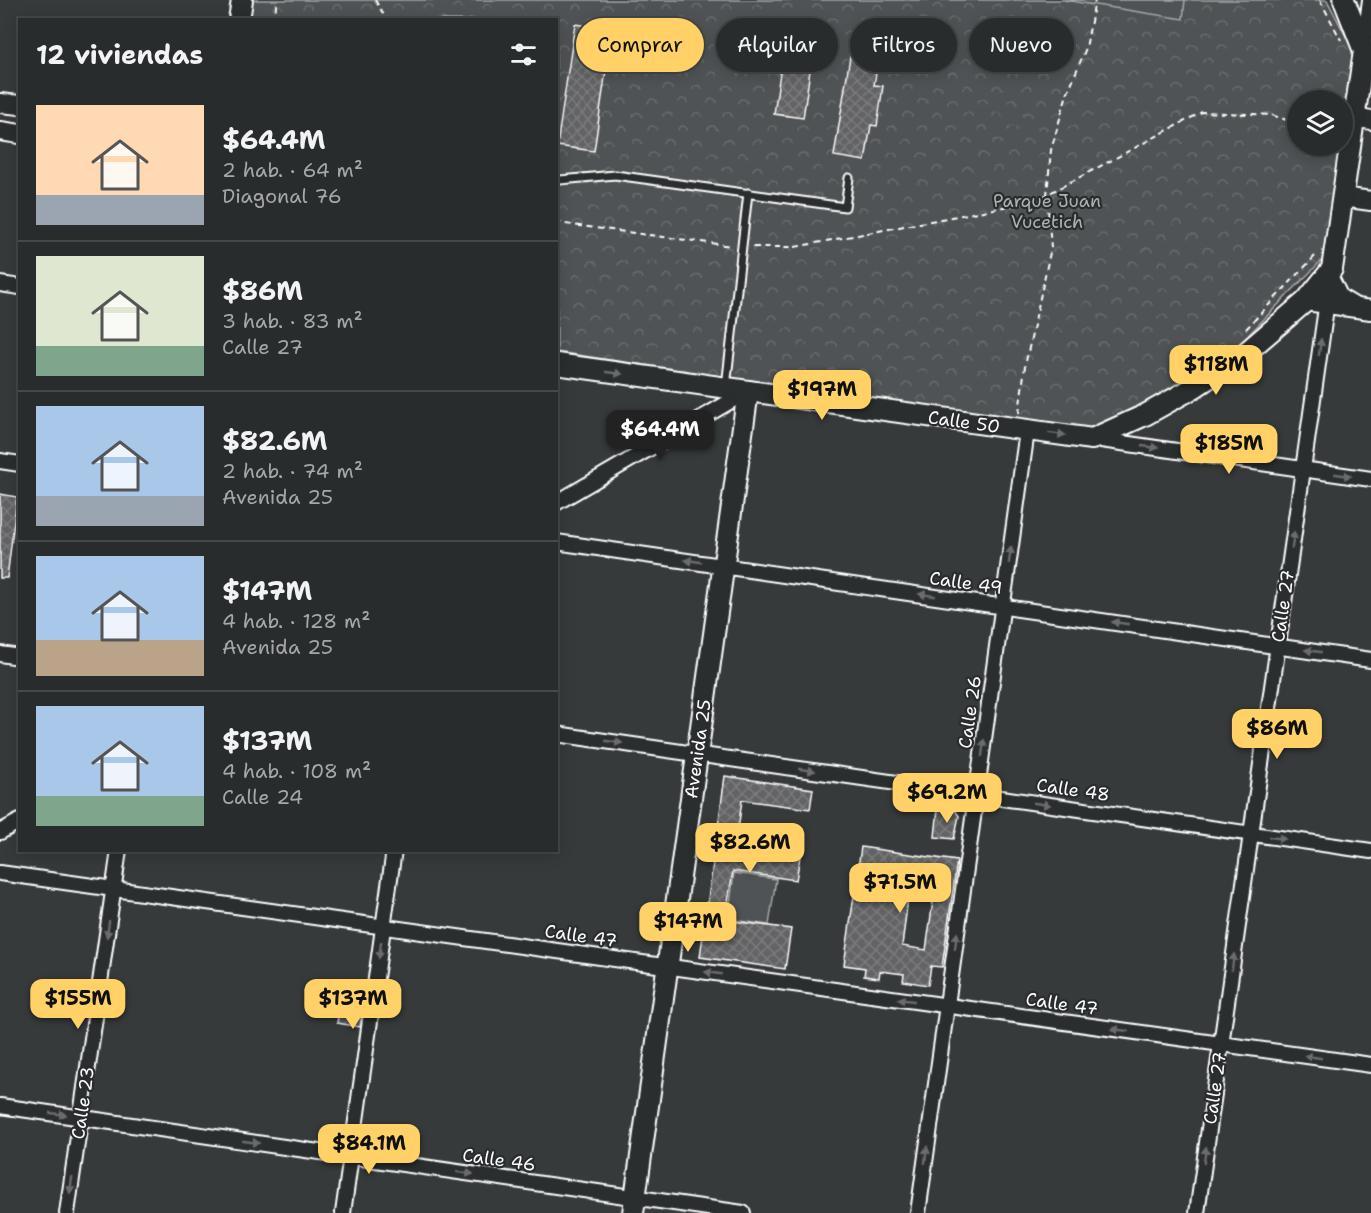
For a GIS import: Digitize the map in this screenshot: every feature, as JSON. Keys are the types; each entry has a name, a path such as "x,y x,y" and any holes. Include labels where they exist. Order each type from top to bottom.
{"main road":[{"path":"239,18 242,0"},
{"path":"1344,0 1364,51"},
{"name":"Calle 27","path":"1331,274 1342,197 1362,118 1364,51"},
{"path":"1092,439 1145,415 1195,387 1243,355 1306,300 1331,274"},
{"name":"Calle 50","path":"558,364 725,396 753,392 1092,439"},
{"name":"Avenida 25","path":"639,1206 753,392"}],"street":[{"name":"Calle 27","path":"1364,51 1370,0"},
{"path":"0,103 18,105"},
{"path":"0,131 18,134"},
{"path":"1342,197 1371,201"},
{"name":"Calle 27","path":"1197,1213 1331,274"},
{"path":"1331,274 1339,298 1363,309"},
{"path":"0,284 18,287"},
{"path":"1306,300 1363,309"},
{"path":"558,502 725,396"},
{"name":"Calle 26","path":"918,1213 1003,607 1022,430"},
{"name":"Calle 50","path":"1092,439 1371,479"},
{"path":"0,461 18,464"},
{"name":"Calle 49","path":"558,542 1371,660"},
{"path":"0,654 18,657"},
{"name":"Calle 48","path":"558,734 1371,852"},
{"path":"0,832 18,822"},
{"name":"Calle 23","path":"68,1213 119,852"},
{"path":"343,1213 394,852"},
{"name":"Calle 47","path":"0,873 1371,1065"},
{"name":"Calle 46","path":"0,1106 351,1156 639,1206 743,1213"}],"lane":[{"path":"560,180 615,175 845,207 849,178"},
{"path":"725,396 748,193"}],"path":[{"path":"274,18 277,0"},
{"path":"375,0 386,18"},
{"path":"1022,430 1025,366 1051,248 1047,195 1051,150 1067,94 1086,48 1095,0"},
{"path":"1320,0 1342,42"},
{"path":"558,221 565,224 741,247 795,247 1035,201 1202,112 1272,115 1287,120"},
{"path":"1242,333 1316,255"}],"green space":[{"name":"Parque Juan Vucetich","path":"252,0 1327,0 1353,50 1348,90 1287,90 1287,156 1339,156 1325,257 1217,367 1088,431 558,352 558,18 249,18"},
{"path":"1064,0 1185,0 1183,19"},
{"path":"734,873 776,879 769,925 728,919"}],"building":[{"path":"575,24 576,72 606,72 594,151 558,146"},
{"path":"850,57 850,72 876,72 874,85 883,86 877,126 871,125 865,161 834,156"},
{"path":"780,72 810,72 803,118 774,114"},
{"path":"0,494 17,497 7,578 0,578"},
{"path":"725,776 813,789 810,809 742,800 738,830 803,839 796,880 733,871 725,920 791,929 785,969 700,957"},
{"path":"938,808 955,810 959,816 954,839 935,837"},
{"path":"861,847 957,861 942,967 931,966 928,985 903,981 904,974 880,971 879,978 864,976 865,968 844,965","holes":["908,898 933,901 926,950 902,946"]},
{"path":"339,1010 362,1013 360,1027 337,1023"}]}
